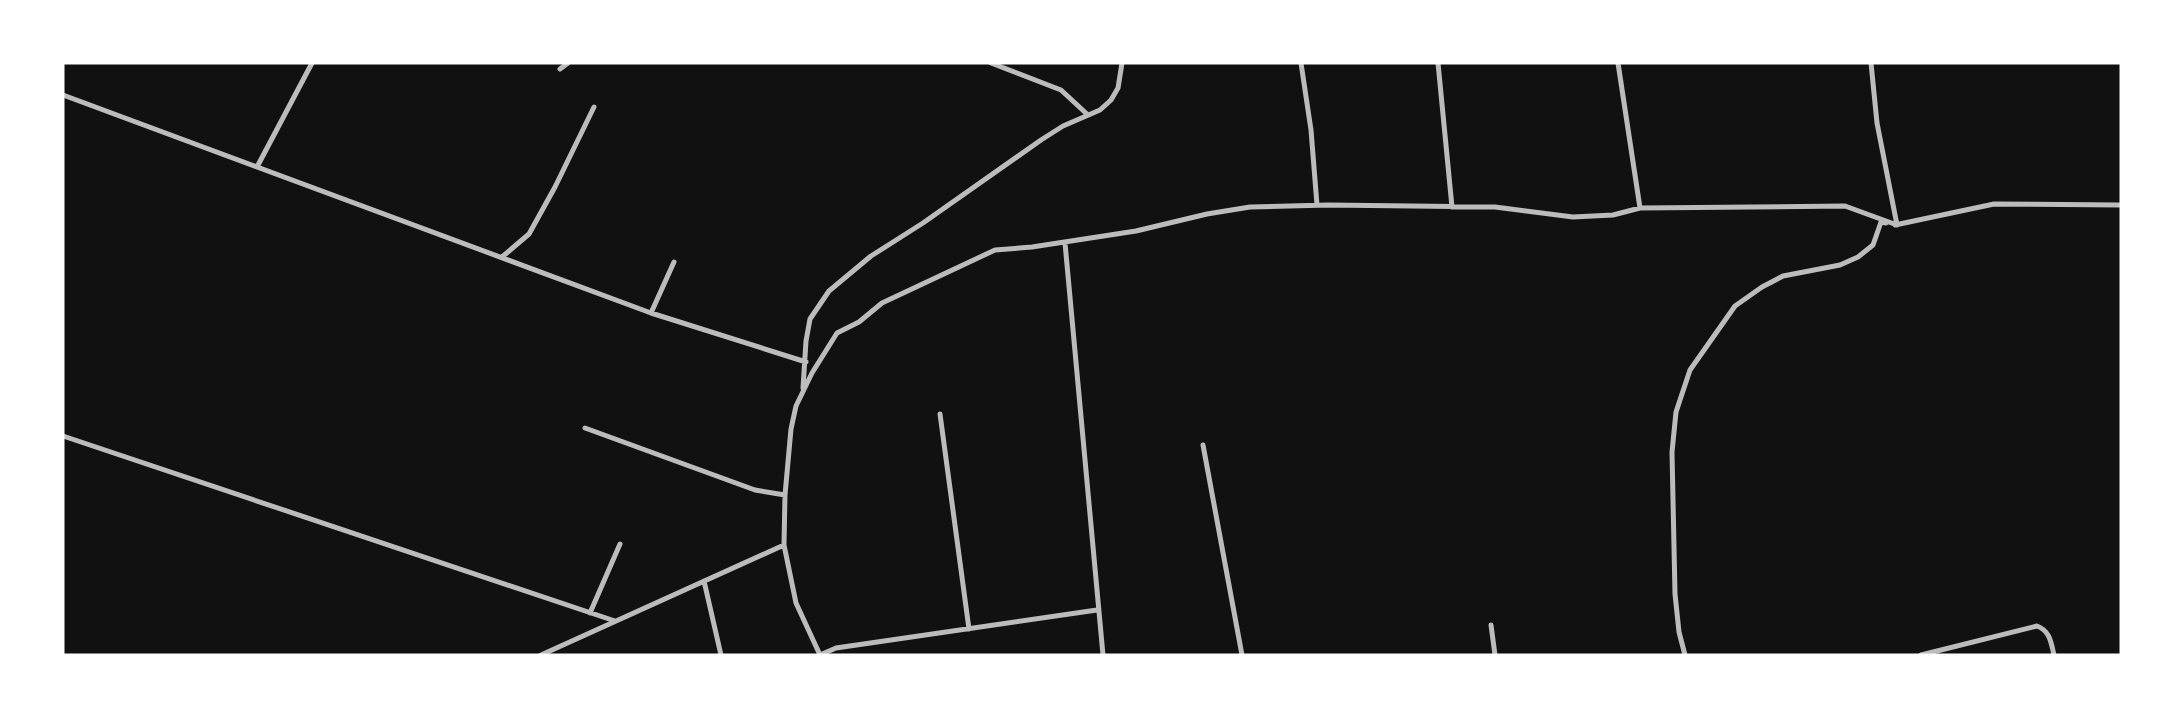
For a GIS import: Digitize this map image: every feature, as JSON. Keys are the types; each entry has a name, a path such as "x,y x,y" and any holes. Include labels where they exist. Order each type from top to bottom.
{"street":[{"path":"257,167 312,63"},
{"path":"560,69 568,63"},
{"path":"991,63 1061,90 1088,115"},
{"path":"802,394 810,319 829,291 871,256 923,223 1041,140 1064,126 1100,110 1111,100 1118,88 1122,63"},
{"path":"1301,63 1311,130 1317,205"},
{"path":"1437,63 1452,207"},
{"path":"1618,63 1640,208"},
{"path":"1871,63 1877,123 1897,225"},
{"path":"63,95 651,313 806,362"},
{"path":"502,257 520,244 533,227 594,107"},
{"path":"1684,655 1675,594 1672,452 1676,412 1690,370 1735,306 1762,287 1783,276 1840,265 1858,257 1873,245 1881,222 1897,225 1994,204 2121,205"},
{"path":"1097,610 836,648 820,655 796,603 784,545 785,495 791,429 796,406 812,373 837,333 859,322 882,303 995,250 1065,243 1250,207 1317,205 1495,207 1573,217 1612,215 1640,208 1845,206 1897,225"},
{"path":"1065,243 1097,610 1103,655"},
{"path":"651,313 674,262"},
{"path":"940,414 969,629"},
{"path":"585,428 755,490 785,495"},
{"path":"63,436 615,621"},
{"path":"1203,446 1242,655"},
{"path":"590,613 620,544"},
{"path":"541,655 552,652 784,545"},
{"path":"704,581 721,655"},
{"path":"1491,625 1495,655"},
{"path":"1921,655 2037,626 2045,630 2051,640 2054,655"}]}
